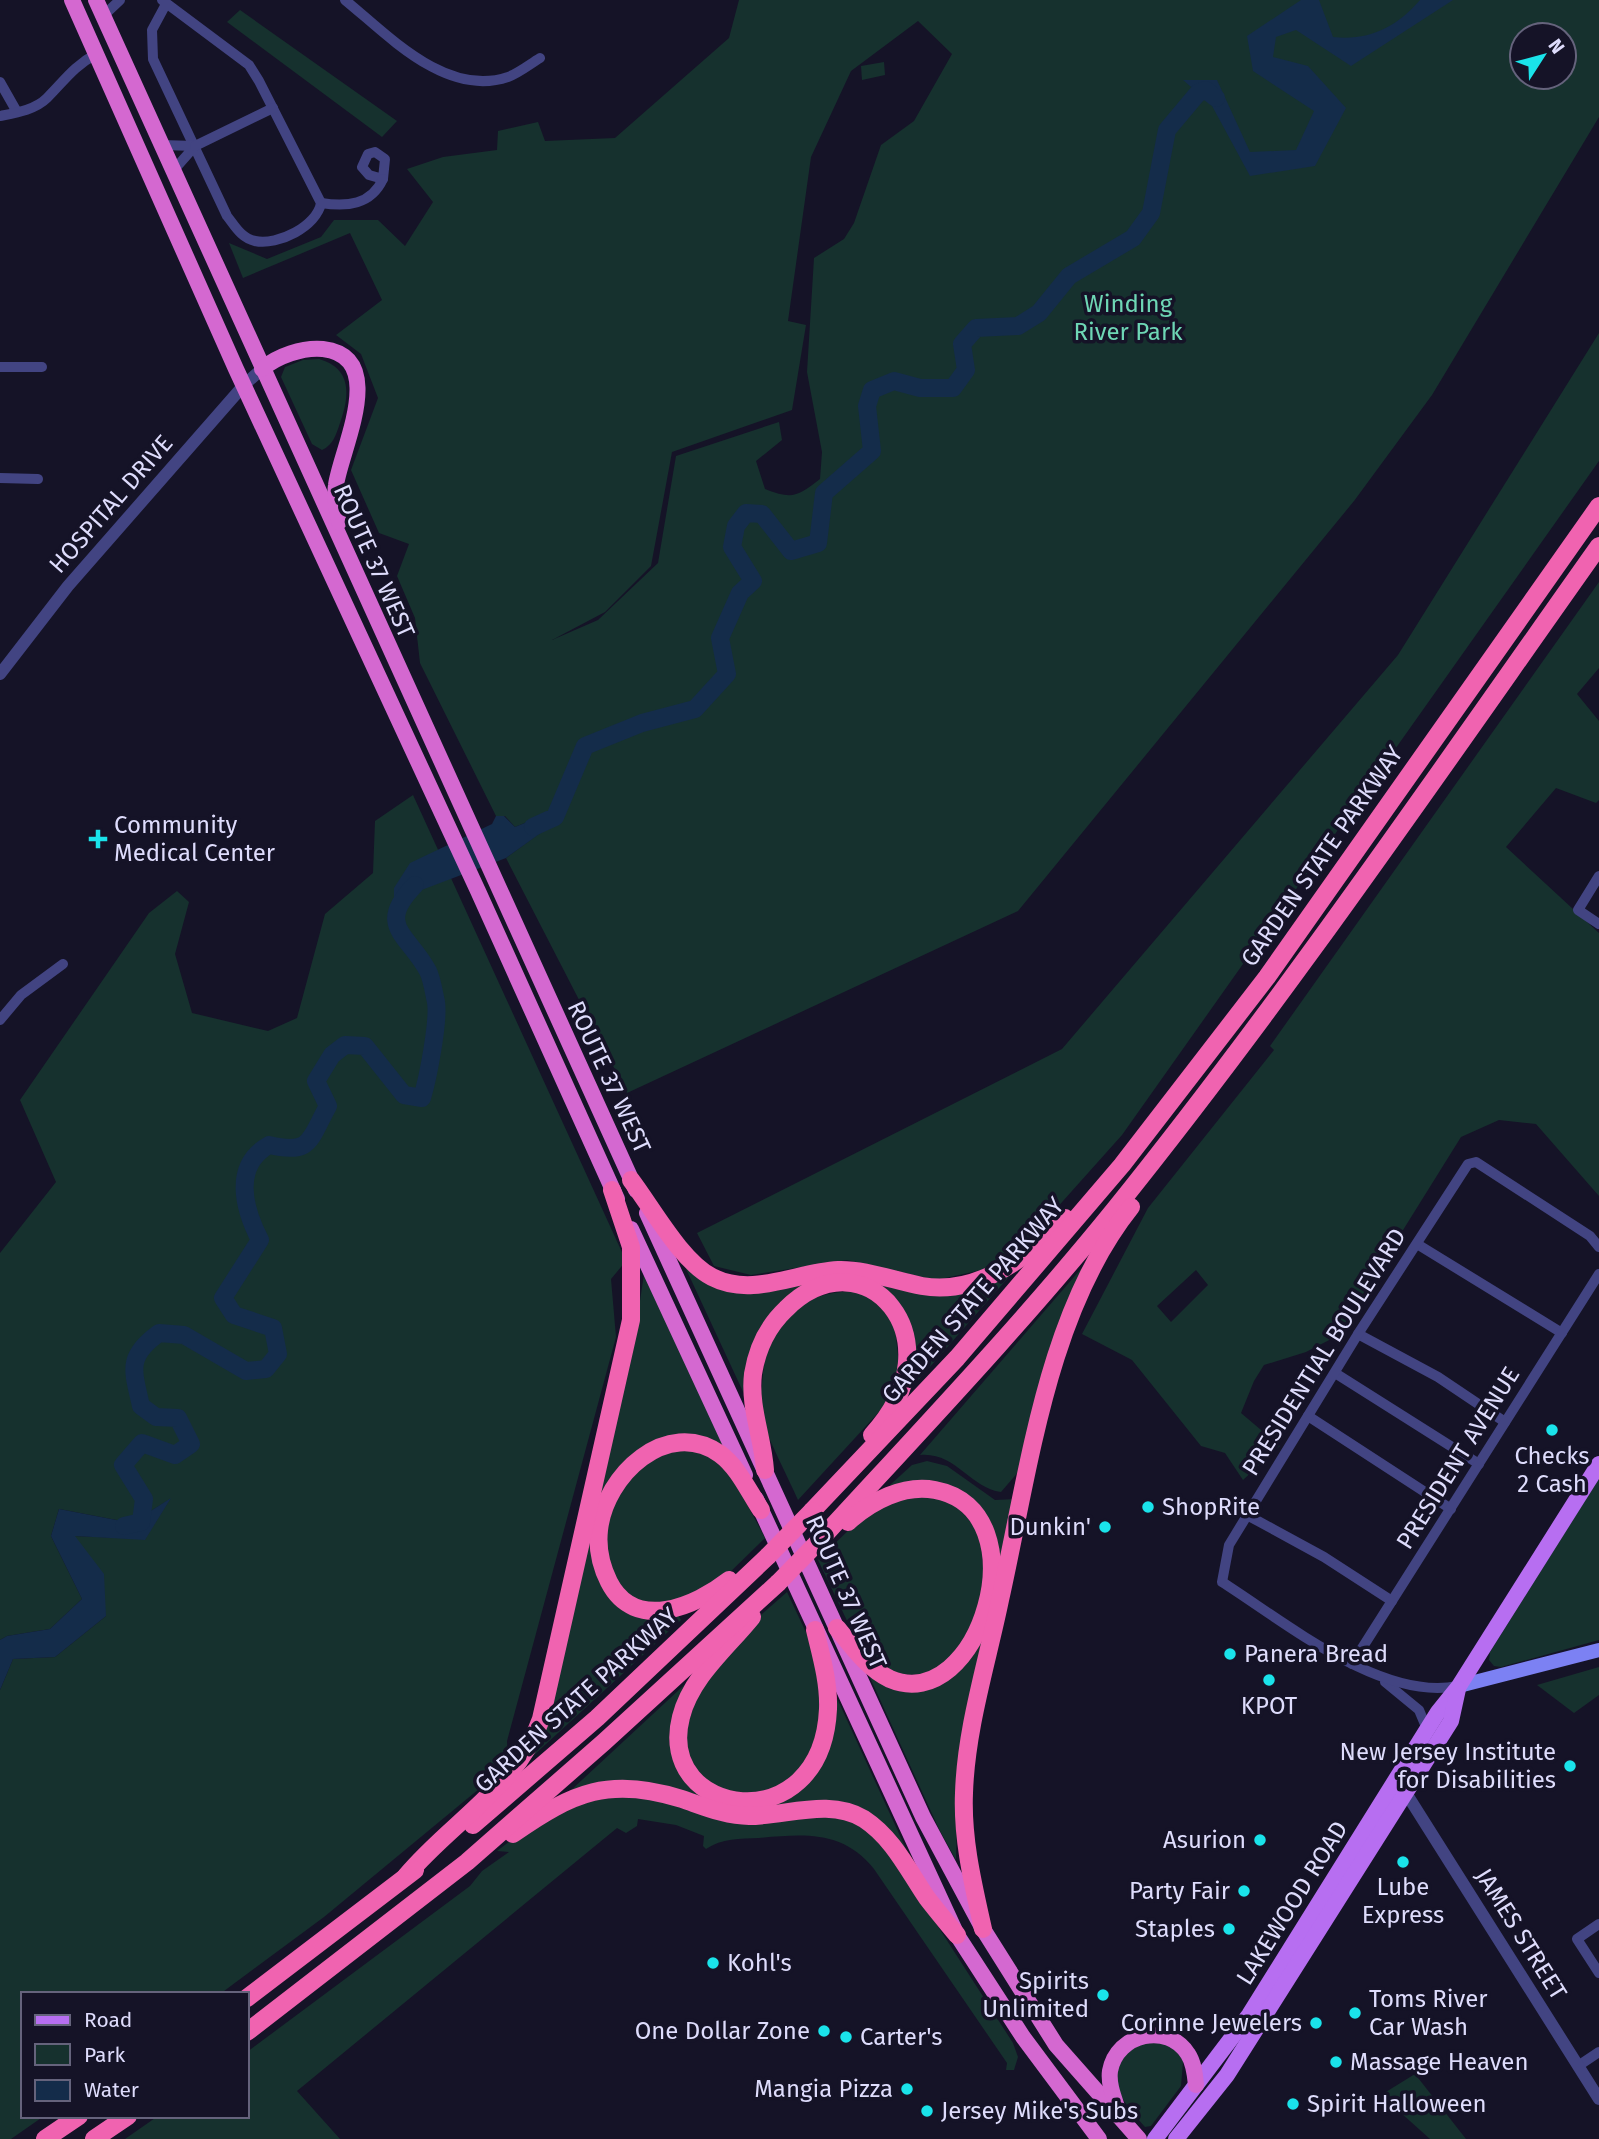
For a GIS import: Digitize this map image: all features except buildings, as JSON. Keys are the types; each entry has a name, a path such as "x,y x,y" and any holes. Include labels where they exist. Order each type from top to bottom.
{"highway":[{"name":"ROUTE 37 WEST","path":"72,0 244,385 478,891 612,1190 957,1935 1023,2037 1100,2139"},
{"name":"ROUTE 37 WEST","path":"96,0 461,811 923,1817 983,1929 1056,2045 1139,2139"},
{"path":"262,369 284,356 316,348 335,353 345,360 356,376 359,398 355,420 335,486 339,524 356,574"},
{"name":"GARDEN STATE PARKWAY","path":"248,1997 463,1833 597,1718 768,1556 904,1417 1038,1266 1122,1166 1216,1044 1599,506"},
{"name":"GARDEN STATE PARKWAY","path":"248,2031 421,1899 604,1742 778,1583 970,1378 1086,1244 1244,1045 1599,546"},
{"path":"983,1929 965,1835 966,1764 1024,1491 1062,1335 1086,1279 1113,1233 1196,1124 1325,933"},
{"path":"631,1180 687,1256 706,1273 725,1282 755,1285 842,1270 928,1287 966,1285 1001,1270 1051,1233 1216,1044"},
{"path":"407,1876 442,1836 511,1771 528,1748 541,1719 632,1310 631,1247 612,1190"},
{"path":"765,1469 752,1386 757,1358 768,1331 790,1305 815,1289 846,1284 873,1292 897,1314 906,1335 909,1360 905,1382 886,1419 845,1463 812,1511"},
{"path":"761,1510 723,1456 696,1442 683,1440 664,1444 642,1456 613,1491 600,1522 600,1556 605,1573 617,1594 634,1606 655,1611 674,1609 701,1600 768,1556"},
{"path":"819,1541 873,1503 897,1493 923,1488 949,1494 964,1502 981,1520 989,1539 992,1575 986,1604 964,1654 943,1674 916,1683 891,1679 866,1661 837,1628"},
{"path":"778,1583 706,1671 686,1702 680,1724 680,1746 688,1769 709,1790 735,1801 762,1801 787,1791 810,1768 823,1741 828,1708 815,1630"},
{"path":"421,1899 529,1823 557,1807 594,1792 634,1787 735,1815 823,1809 855,1814 873,1826 895,1848 957,1935"},
{"path":"1122,2122 1111,2089 1110,2071 1115,2057 1130,2042 1143,2035 1158,2034 1176,2040 1191,2059 1196,2085"},
{"path":"45,2139 76,2118"},
{"path":"94,2139 125,2118"}],"main road":[{"name":"LAKEWOOD ROAD","path":"1155,2139 1249,2015 1427,1730 1459,1686 1599,1464"},
{"path":"1459,1686 1599,1650"},
{"name":"LAKEWOOD ROAD","path":"1176,2139 1227,2075 1451,1721 1459,1686"}],"street":[{"path":"103,16 120,0"},
{"path":"345,0 433,68 452,76 470,81 494,80 509,76 540,58"},
{"path":"164,2 248,65 273,108 321,203 316,216 297,231 281,238 260,242 247,238 227,216 151,49 152,30 164,2"},
{"path":"0,117 47,99 77,64 96,54"},
{"path":"0,82 17,112"},
{"path":"173,171 195,146 273,108"},
{"path":"161,145 195,146"},
{"path":"321,203 341,206 361,202 370,197 383,178"},
{"path":"0,367 43,367"},
{"name":"HOSPITAL DRIVE","path":"0,674 68,586 244,385 262,369"},
{"path":"0,478 38,479"},
{"path":"1599,876 1578,910 1599,924"},
{"path":"0,1020 21,995 63,964"},
{"name":"PRESIDENTIAL BOULEVARD","path":"1459,1686 1441,1690 1414,1688 1379,1677 1352,1664 1222,1582 1229,1545 1358,1334 1466,1166 1476,1163 1590,1236 1599,1247"},
{"path":"1416,1244 1562,1333"},
{"name":"PRESIDENT AVENUE","path":"1352,1664 1599,1274"},
{"path":"1358,1334 1438,1377 1506,1422"},
{"path":"1335,1373 1479,1464"},
{"path":"1308,1416 1451,1508"},
{"path":"1247,1514 1324,1557 1392,1601"},
{"name":"PRESIDENTIAL BOULEVARD","path":"1379,1677 1419,1710 1427,1730"},
{"name":"JAMES STREET","path":"1406,1793 1599,2099"},
{"path":"1599,1924 1577,1939 1599,1973"},
{"path":"1578,2066 1599,2052"}],"green space":[{"name":"Winding River Park","path":"739,0 1599,0 1599,117 1432,395 1354,501 1018,911 627,1093 506,858 555,822 554,811 515,827 505,816 496,816 420,663 415,618 397,576 409,544 379,533 351,470 378,398 361,354 336,335 382,300 350,233 243,278 229,243 267,259 321,237 334,220 378,220 405,246 433,202 407,169 443,157 497,150 498,131 538,122 545,141 615,138 729,38","holes":["918,21 952,54 914,121 881,145 854,223 844,239 814,258 807,372 822,452 820,479 795,494 782,494 765,489 756,461 782,440 779,422 676,456 658,563 598,620 552,640 605,612 651,566 672,452 792,410 806,325 788,321 811,157 851,71"]},
{"path":"240,10 397,121 382,137 227,22"},
{"path":"884,62 885,75 862,80 861,66"},
{"path":"1599,333 1599,461 1122,1135 1029,1239 986,1269 936,1280 847,1260 751,1275 714,1266 697,1233 1062,1049 1398,655"},
{"path":"319,359 338,369 346,384 346,403 335,435 322,450 312,444 281,377 285,367 303,360"},
{"path":"1599,582 1599,668 1577,694 1599,721 1599,800 1596,803 1556,788 1506,847 1599,933 1599,1196 1536,1124 1499,1120 1461,1137 1337,1336 1306,1352 1264,1365 1254,1381 1241,1413 1280,1446 1243,1480 1225,1453 1201,1446 1132,1360 1082,1334 1148,1208 1274,1050 1270,1046","holes":["1196,1270 1208,1285 1171,1322 1157,1306"]},
{"path":"413,795 626,1261 611,1279 616,1337 507,1741 508,1765 324,1917 223,1992 21,1992 21,2118 41,2118 11,2139 0,2139 0,1690 13,1659 55,1657 106,1616 74,1536 145,1539 170,1499 132,1523 59,1509 51,1536 82,1599 50,1629 7,1636 0,1640 0,1253 56,1182 20,1100 149,913 177,891 189,902 175,954 192,1013 268,1031 297,1018 325,914 373,873 375,821"},
{"path":"680,1256 710,1281 835,1275 926,1292 1014,1271 908,1392 914,1361 875,1287 797,1292 745,1396"},
{"path":"1086,1263 1025,1464 1001,1492 980,1484 943,1459 920,1455"},
{"path":"644,1274 726,1451 680,1435 659,1439 604,1496 604,1586 678,1615 681,1620 521,1767 637,1321"},
{"path":"856,1291 878,1303 894,1320 900,1373 889,1401 798,1500 760,1411 765,1363 770,1344 777,1328 801,1305 835,1293"},
{"path":"685,1446 724,1461 765,1538 721,1581 703,1594 650,1605 628,1595 613,1577 604,1540 615,1499 645,1461"},
{"path":"927,1461 947,1466 995,1500 1017,1499 957,1818 956,1860 939,1829 867,1671 927,1687 992,1600 972,1501 940,1485 890,1485 912,1465"},
{"path":"1599,1478 1599,1640 1501,1667 1494,1666 1489,1660 1490,1652"},
{"path":"910,1494 952,1501 981,1533 984,1583 973,1624 955,1656 930,1674 894,1675 861,1650 818,1560 860,1519"},
{"path":"787,1592 812,1645 819,1672 820,1732 801,1769 764,1796 719,1790 702,1778 687,1753 685,1734 699,1689 753,1622"},
{"path":"1599,1667 1599,1695 1574,1713 1537,1685"},
{"path":"695,1675 674,1734 719,1801 798,1788 836,1696 912,1862 874,1820 751,1811 656,1785 569,1792"},
{"path":"606,1793 844,1816 883,1841 1013,2043 1018,2057 1014,2070 1006,2070 1007,2063 874,1869 849,1847 822,1837 792,1836 731,1840 706,1849 703,1846 704,1836 676,1825 638,1819 637,1826 626,1833 617,1828 297,2091 340,2139 125,2139 155,2118 248,2118 248,2051 470,1886 482,1871 509,1852 497,1851 524,1830"},
{"path":"1164,2040 1186,2061 1183,2062 1181,2086 1151,2126 1145,2127 1122,2097 1118,2088 1118,2069 1131,2046"},
{"path":"1415,2074 1466,2139 1430,2139 1381,2095"}],"water":[{"path":"1301,0 1319,0 1333,37 1346,38 1370,34 1392,25 1420,0 1453,0 1351,66 1296,30 1276,37 1273,57 1308,66 1346,108 1315,166 1250,176 1211,104 1183,80 1217,80 1250,152 1296,150 1314,111 1253,71 1247,36"},
{"path":"554,811 556,822 506,858 419,891 405,904 394,901 394,888 410,863 492,824 496,816 504,816 515,827"},
{"path":"171,1498 145,1540 75,1536 104,1574 106,1616 55,1657 13,1659 0,1690 0,1640 7,1636 50,1629 82,1599 51,1536 59,1509 132,1523"}],"waterway":[{"path":"533,827 555,817 585,746 642,723 695,709 727,674 720,638 740,593 753,581 732,547 736,526 746,513 762,514 791,551 818,543 824,493 872,451 867,406 872,390 894,381 920,388 953,388 966,370 962,344 976,328 1018,326 1039,313 1069,276 1133,238 1151,213 1167,130 1198,93 1206,90 1216,98"},
{"path":"124,1526 141,1522 144,1499 123,1465 142,1443 175,1455 191,1444 178,1418 156,1417 141,1406 134,1373 141,1349 159,1333 184,1335 246,1371 266,1369 278,1354 273,1328 234,1315 223,1298 260,1240 246,1202 246,1176 250,1164 257,1154 269,1145 294,1148 308,1142 328,1106 316,1081 332,1055 345,1045 365,1046 404,1095 422,1098 430,1064 436,1002 428,971 399,930 396,920 403,899 415,885"}],"place":[{"name":"Community Medical Center","path":"98,839"},
{"name":"Checks 2 Cash","path":"1552,1430"},
{"name":"ShopRite","path":"1148,1507"},
{"name":"Dunkin'","path":"1105,1527"},
{"name":"Panera Bread","path":"1230,1654"},
{"name":"KPOT","path":"1269,1680"},
{"name":"New Jersey Institute for Disabilities","path":"1570,1766"},
{"name":"Asurion","path":"1260,1840"},
{"name":"Lube Express","path":"1403,1862"},
{"name":"Party Fair","path":"1244,1891"},
{"name":"Staples","path":"1229,1929"},
{"name":"Kohl's","path":"713,1963"},
{"name":"Spirits Unlimited","path":"1103,1995"},
{"name":"Toms River Car Wash","path":"1355,2013"},
{"name":"Corinne Jewelers","path":"1316,2023"},
{"name":"One Dollar Zone","path":"824,2031"},
{"name":"Carter's","path":"846,2037"},
{"name":"Massage Heaven","path":"1336,2062"},
{"name":"Mangia Pizza","path":"907,2089"},
{"name":"Spirit Halloween","path":"1293,2104"},
{"name":"Jersey Mike's Subs","path":"927,2111"}]}
